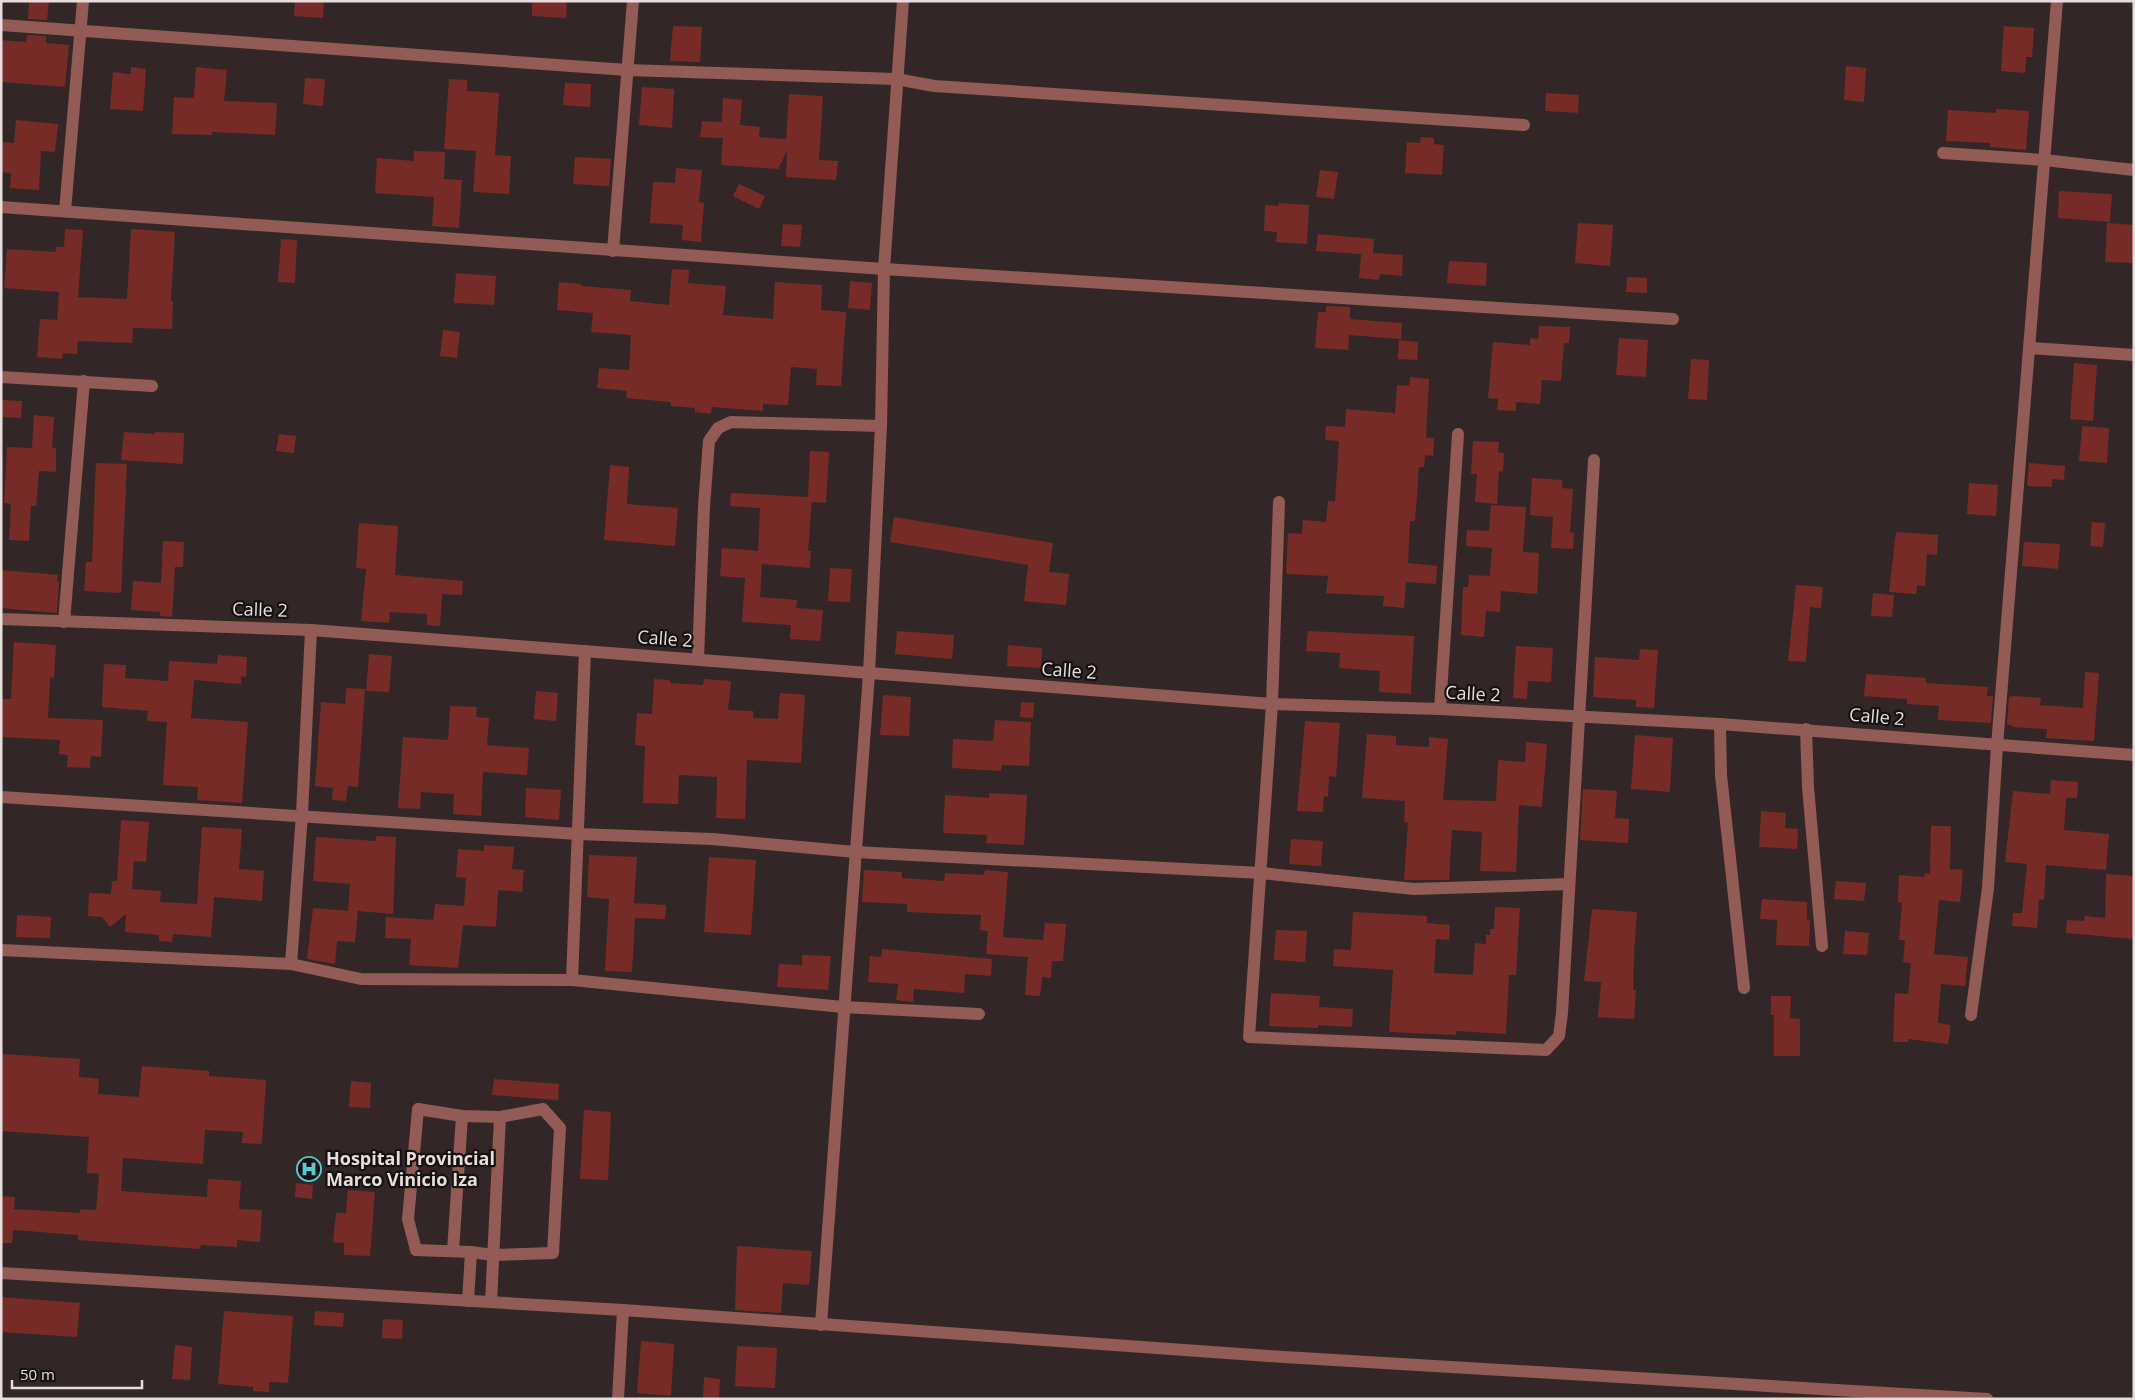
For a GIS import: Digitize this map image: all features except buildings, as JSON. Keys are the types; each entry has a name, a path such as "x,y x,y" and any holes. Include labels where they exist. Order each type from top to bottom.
{"street":[{"path":"65,210 83,1"},
{"path":"613,251 633,1"},
{"path":"822,1325 843,1007 869,674 882,426 884,269 903,1"},
{"path":"1971,1015 1988,888 1997,746 2057,1"},
{"path":"1,25 627,70 896,79 934,86 1524,125"},
{"path":"1943,154 2044,160 2134,170"},
{"path":"1,207 65,210 613,251 1673,319"},
{"path":"2030,348 2134,355"},
{"path":"1,377 152,386"},
{"path":"64,622 84,381"},
{"path":"698,658 708,460 710,441 718,428 731,422 882,426"},
{"path":"1440,709 1458,434"},
{"path":"1279,502 1272,704 1249,1037 1546,1050 1559,1036 1562,1013 1594,460"},
{"name":"Calle 2","path":"1,619 311,630 698,658 869,674 1272,704 1440,709 1579,718 1720,724 1806,729 1997,746 2134,754"},
{"path":"291,964 302,814 311,630"},
{"path":"572,980 585,651"},
{"path":"1720,724 1721,775 1744,988"},
{"path":"1806,729 1808,787 1822,946"},
{"path":"1,797 302,814 578,834 712,839 855,852 1261,873 1414,889 1569,884"},
{"path":"1,950 291,964 361,979 572,980 843,1007 979,1014"},
{"path":"418,1108 462,1116 500,1117 543,1109 560,1128 553,1254 493,1255 471,1252 416,1250 408,1220 418,1108"},
{"path":"453,1251 462,1116"},
{"path":"491,1302 500,1117"},
{"path":"468,1301 471,1252"},
{"path":"1,1273 623,1310 1284,1357 1987,1399"},
{"path":"618,1399 623,1310"}],"place":[{"name":"Hospital Provincial Marco Vinicio Iza","path":"309,1169"}]}
